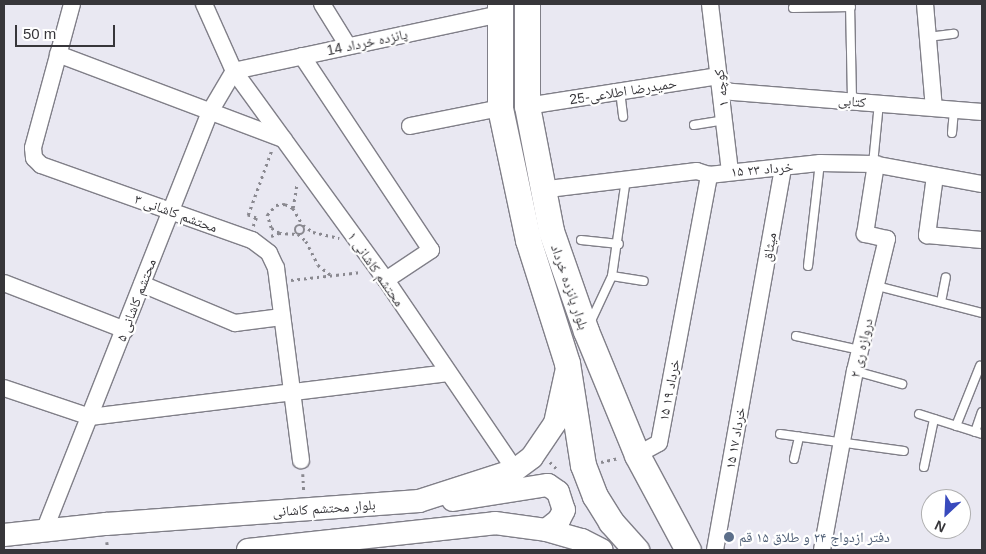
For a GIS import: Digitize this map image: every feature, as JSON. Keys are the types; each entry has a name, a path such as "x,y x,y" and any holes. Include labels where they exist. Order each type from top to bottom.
{"main road":[{"name":"بلوار پانزده خرداد","path":"527,4 527,106 540,190 551,231 586,331 636,455 688,550"},
{"name":"بلوار پانزده خرداد","path":"500,9 500,108 528,240 568,363 583,465 595,496 611,522 636,550"},
{"name":"بلوار محتشم کاشانی","path":"4,535 419,501 515,470 538,450 555,423 568,363"},
{"path":"419,501 468,500 548,485 558,492 564,510 560,520 546,530"},
{"path":"248,550 495,523 546,530 582,540 602,550"}],"street":[{"name":"محتشم کاشانی ۳","path":"72,4 33,148 34,158 42,165 252,240 269,253 276,268 290,392 301,460"},
{"name":"محتشم کاشانی ۱","path":"204,4 234,71 281,146 386,280 446,373 515,470"},
{"path":"322,4 348,46"},
{"name":"کوچه ۱","path":"710,4 730,172"},
{"path":"925,4 934,108"},
{"name":"پانزده خرداد 14","path":"234,71 348,46 500,9"},
{"path":"58,54 210,110 281,146"},
{"path":"302,56 431,250 386,280"},
{"name":"محتشم کاشانی ۵","path":"44,531 125,330 210,110 234,71"},
{"name":"حمیدرضا اطلاعی-25","path":"527,106 620,91 720,83"},
{"name":"کتابی","path":"720,83 852,101 982,112"},
{"path":"410,126 500,108"},
{"name":"۱۵ خرداد ۲۳","path":"540,190 697,171 709,175 820,163 874,164 982,184"},
{"name":"دروازه ری ۲","path":"822,550 855,371 887,239 865,234 874,164"},
{"name":"میثاق","path":"756,325 783,168"},
{"name":"۱۵ خرداد ۱۹","path":"636,455 659,443 709,175"},
{"path":"935,176 927,235 982,240"},
{"path":"4,283 125,330"},
{"path":"142,284 234,323 282,317"},
{"name":"۱۵ خرداد ۱۷","path":"715,550 756,325"},
{"path":"4,388 90,417 446,373"}],"lane":[{"path":"793,8 850,5 852,101"},
{"path":"928,37 954,34"},
{"path":"620,91 623,117"},
{"path":"874,164 879,103"},
{"path":"952,133 954,110"},
{"path":"694,125 724,120"},
{"path":"808,266 820,163"},
{"path":"586,331 612,276 619,244 626,179"},
{"path":"581,240 619,244"},
{"path":"612,276 644,281"},
{"path":"941,302 946,277"},
{"path":"877,286 981,313 982,304"},
{"path":"796,336 860,350"},
{"path":"956,426 980,366"},
{"path":"855,371 902,384"},
{"path":"919,414 979,433 982,412"},
{"path":"924,467 934,419"},
{"path":"780,434 904,451"},
{"path":"794,459 799,437"}],"path":[{"path":"259,232 252,229 256,218 248,215 274,145 281,146"},
{"path":"293,208 298,180 304,187"},
{"path":"269,238 279,233 305,233 303,225 293,208 280,203 269,211 269,224 279,233"},
{"path":"333,275 318,265 306,241 298,234 296,227 303,225 323,237 340,238"},
{"path":"335,231 345,245"},
{"path":"264,235 273,243"},
{"path":"289,275 289,280 365,272 360,265"},
{"path":"301,460 306,509"}],"place":[{"name":"دفتر ازدواج ۲۴ و طلاق ۱۵ قم","path":"729,537"}]}
